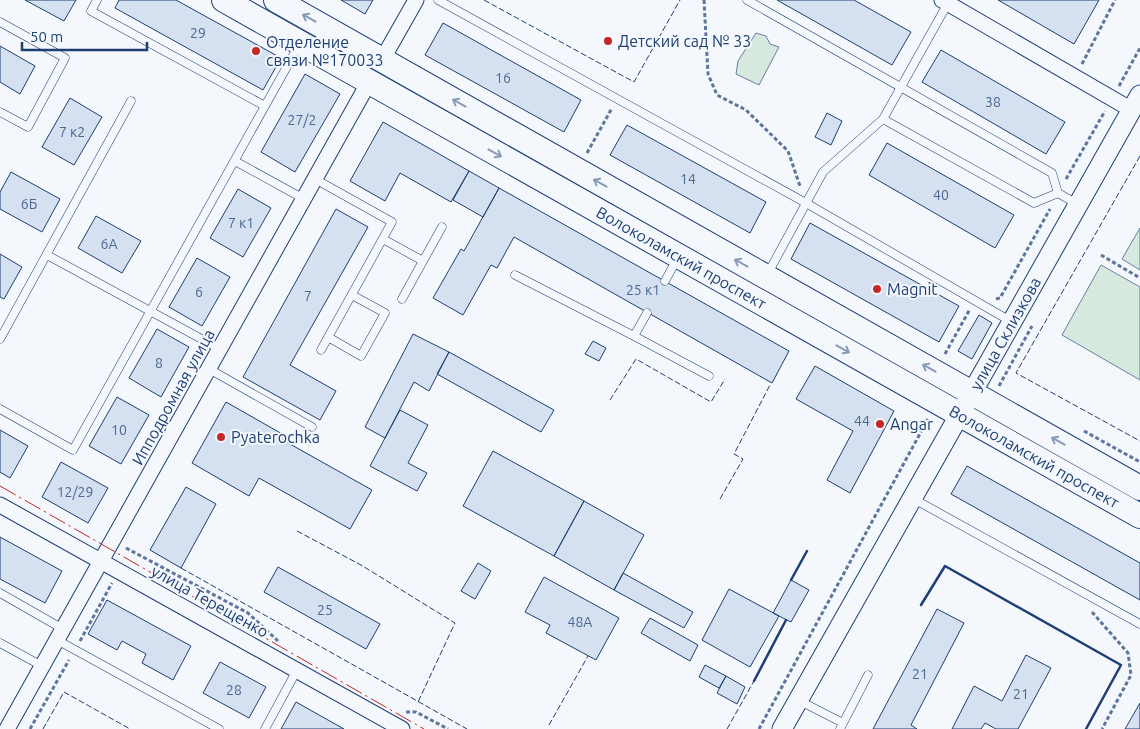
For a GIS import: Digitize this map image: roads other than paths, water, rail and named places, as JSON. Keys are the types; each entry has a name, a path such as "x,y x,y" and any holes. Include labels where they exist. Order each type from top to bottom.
{"main road":[{"name":"Волоколамский проспект","path":"224,0 1140,516"},
{"name":"Волоколамский проспект","path":"276,0 1140,488"}],"street":[{"path":"382,60 416,0"},
{"path":"945,2 1075,77 1138,100"},
{"name":"Ипподромная улица","path":"7,729 369,82"},
{"name":"улица Склизкова","path":"782,729 971,392 1013,322 1138,100"},
{"name":"улица Терещенко","path":"0,506 402,729"}],"lane":[{"path":"98,0 91,11 265,106"},
{"path":"438,0 806,203 1013,322"},
{"path":"747,0 1052,173 1058,193 1078,205"},
{"path":"766,277 823,172 884,118 945,2"},
{"path":"0,22 65,58 28,127 0,112"},
{"path":"0,409 73,450 300,43"},
{"path":"0,339 131,101"},
{"path":"884,118 1034,203 1058,193"},
{"path":"234,161 304,199"},
{"path":"315,179 392,222 322,350"},
{"path":"402,299 442,227"},
{"path":"383,239 423,261"},
{"path":"47,254 220,349"},
{"path":"665,281 679,256"},
{"path":"515,276 709,376"},
{"path":"328,338 361,356 385,313 352,295"},
{"path":"634,336 647,312"},
{"path":"209,369 312,427"},
{"path":"912,498 1140,624"},
{"path":"0,593 60,635 219,729"},
{"path":"0,643 42,666"},
{"path":"265,729 297,670"},
{"path":"798,700 841,726 868,675"}],"place":[{"name":"Детский сад № 33","path":"608,41"},
{"name":"Отделение связи №170033","path":"256,51"},
{"name":"Magnit","path":"877,289"},
{"name":"Angar","path":"880,424"},
{"name":"Pyaterochka","path":"221,437"}]}
